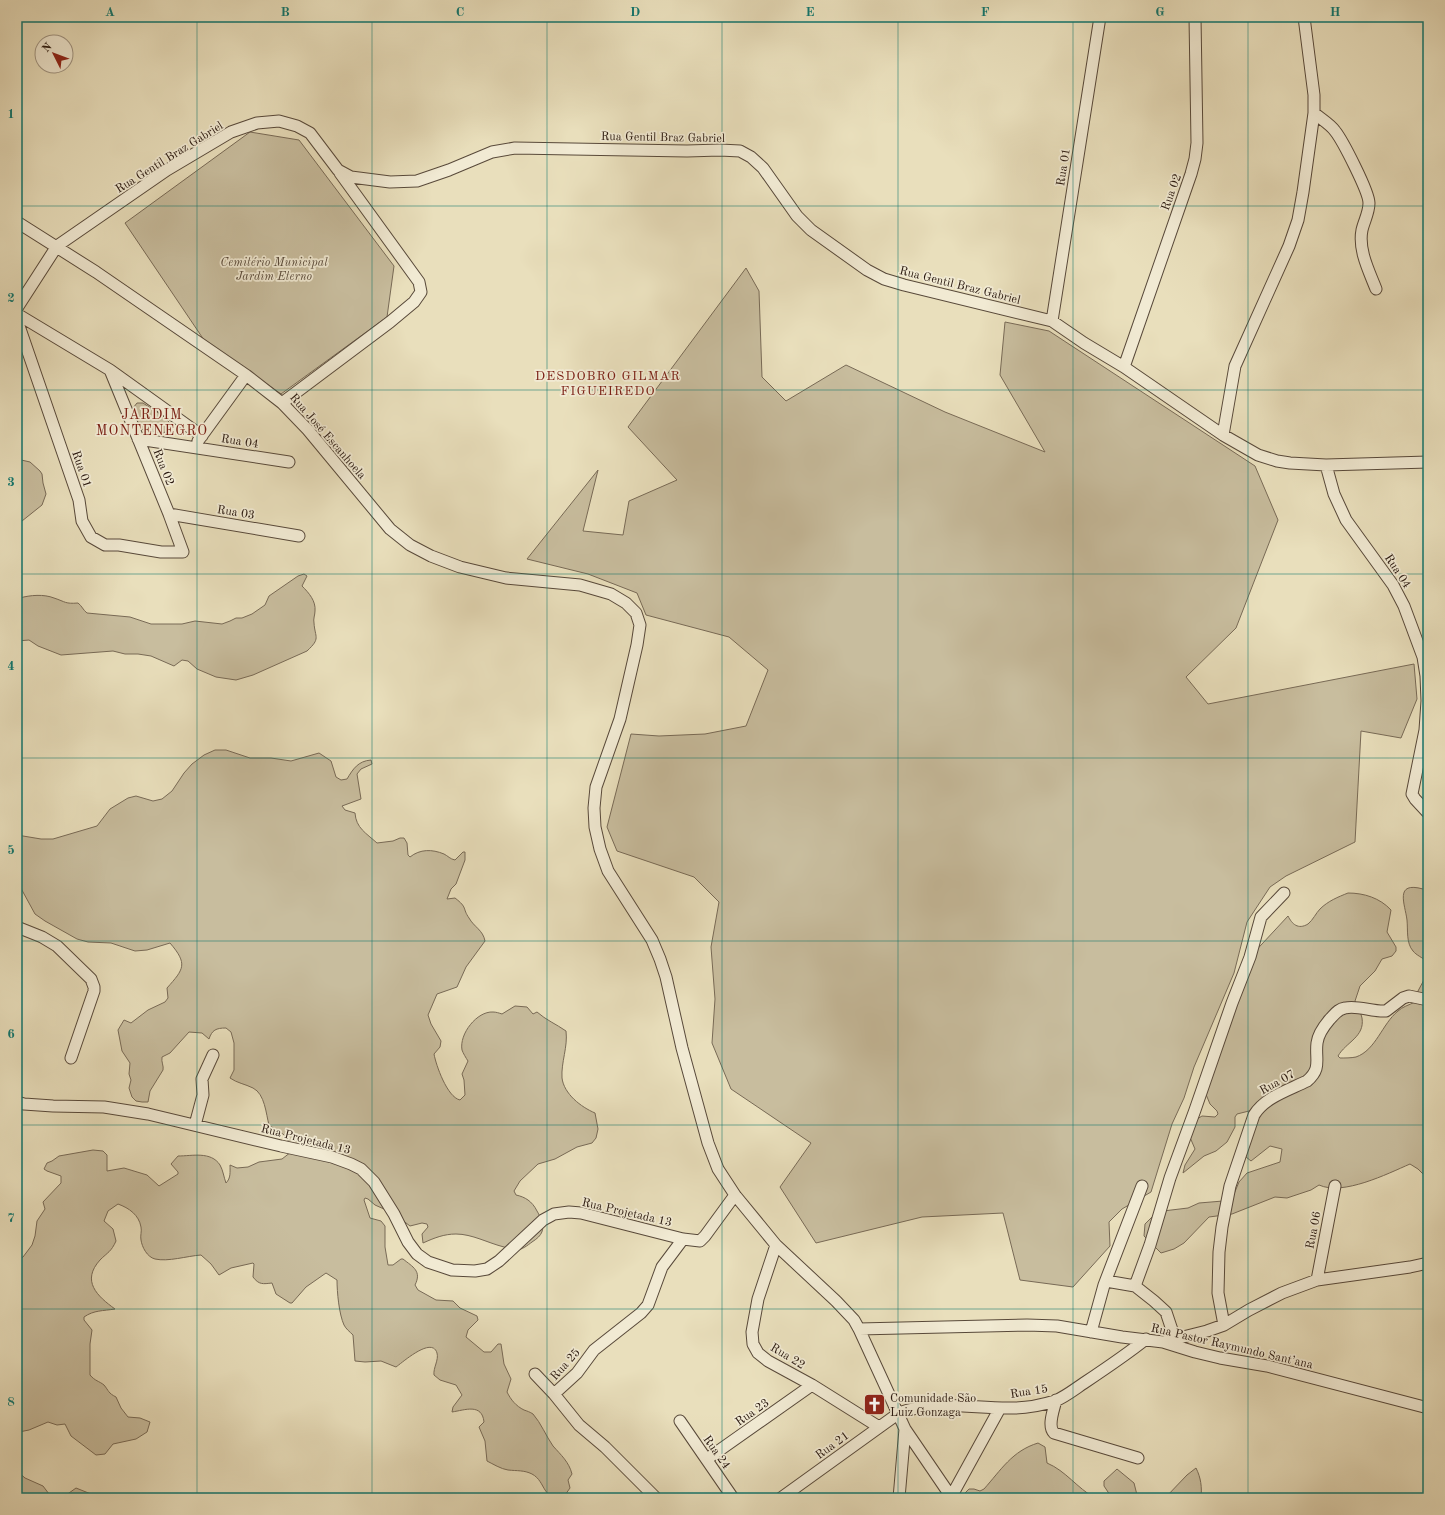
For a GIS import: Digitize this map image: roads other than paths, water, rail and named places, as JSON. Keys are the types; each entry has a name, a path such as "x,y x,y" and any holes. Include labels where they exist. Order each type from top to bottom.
{"street":[{"name":"Rua 01","path":"1052,321 1100,17"},
{"name":"Rua 02","path":"1124,367 1195,159 1197,143 1195,17"},
{"path":"1223,434 1236,366 1289,246 1298,220 1314,113 1314,95 1304,17"},
{"path":"1314,113 1331,126 1338,135 1369,197 1369,210 1362,230 1361,240 1362,251 1376,289"},
{"name":"Rua Gentil Braz Gabriel","path":"57,246 167,170 231,132 256,123 279,121 297,126 310,133 338,170 351,177 390,182 417,181 449,170 492,152 515,148 740,151 751,157 763,168 792,210 811,230 867,270 884,279 904,285 1052,321 1084,343 1124,367 1223,434 1258,455 1290,463 1326,464 1428,462"},
{"path":"282,403 390,322 414,302 421,292 419,282 338,170"},
{"name":"Rua José Escanhoela","path":"17,222 57,246 246,375 282,403 308,430 390,529 410,545 431,556 460,566 506,578 580,586 611,594 626,603 636,613 640,625 638,645 620,719 596,787 594,808 595,827 600,849 608,871 652,940 660,959 666,977 682,1048 708,1143 718,1169 735,1195"},
{"path":"17,308 57,246"},
{"path":"17,314 110,370 202,436"},
{"name":"Rua 01","path":"17,320 79,500 82,522 91,537 105,545 119,545 161,552 183,552"},
{"name":"Rua 02","path":"110,370 183,552"},
{"path":"194,447 246,375"},
{"name":"Rua 04","path":"138,439 290,462"},
{"name":"Rua 04","path":"1326,464 1334,494 1346,520 1393,585 1404,606 1423,656 1426,676 1427,701 1425,730 1412,794 1428,814"},
{"name":"Rua 03","path":"169,514 299,536"},
{"path":"1135,1286 1150,1245 1170,1178 1232,1003 1250,957 1261,917 1284,893"},
{"path":"17,927 42,937 57,946 93,982 94,991 71,1058"},
{"name":"Rua 07","path":"1224,1325 1218,1293 1219,1252 1222,1227 1230,1186 1254,1115 1266,1101 1307,1081 1312,1076 1318,1066 1317,1043 1319,1036 1324,1026 1337,1011 1348,1007 1386,1011 1403,998 1409,996 1428,1000"},
{"path":"195,1125 203,1096 202,1079 213,1055"},
{"name":"Rua Projetada 13","path":"17,1102 24,1104 53,1106 104,1107 148,1114 332,1157 351,1164 361,1169 374,1182 394,1214 408,1242 417,1254 428,1262 452,1270 475,1271 487,1269 499,1261 543,1220 554,1214 568,1212 581,1213 697,1242 702,1239 735,1195"},
{"path":"1091,1332 1106,1281 1142,1186"},
{"name":"Rua 06","path":"1317,1280 1334,1186"},
{"path":"735,1195 776,1245 836,1301 854,1320 899,1413 905,1429 951,1498 1000,1408"},
{"name":"Rua 25","path":"656,1498 605,1447 579,1425 554,1394 577,1373 594,1350 641,1313 648,1305 662,1267 683,1239"},
{"name":"Rua 22","path":"776,1245 758,1299 752,1332 753,1344 758,1353 768,1361 812,1385 879,1427"},
{"path":"1163,1342 1207,1331 1224,1325 1282,1293 1317,1280 1410,1267 1428,1263"},
{"path":"1106,1281 1135,1286 1166,1312 1172,1330 1177,1338"},
{"name":"Rua Pastor Raymundo Sant’ana","path":"859,1329 1026,1325 1057,1326 1163,1342 1195,1352 1267,1366 1428,1408"},
{"name":"Rua 15","path":"899,1413 911,1408 923,1406 1014,1408 1033,1406 1056,1400 1120,1359 1146,1340"},
{"path":"536,1374 554,1394"},
{"name":"Rua 23","path":"707,1460 812,1385"},
{"path":"1056,1400 1051,1426 1054,1433 1138,1458"},
{"name":"Rua 21","path":"781,1498 899,1413"},
{"name":"Rua 24","path":"680,1421 733,1498"},
{"path":"900,1498 905,1429"}],"place":[{"name":"Comunidade São Luiz Gonzaga","path":"874,1405"}],"district":[{"name":"DESDOBRO GILMAR FIGUEIREDO","path":"608,382"},
{"name":"JARDIM MONTENEGRO","path":"152,422"}],"park label":[{"name":"Cemitério Municipal Jardim Eterno","path":"274,269"}]}
